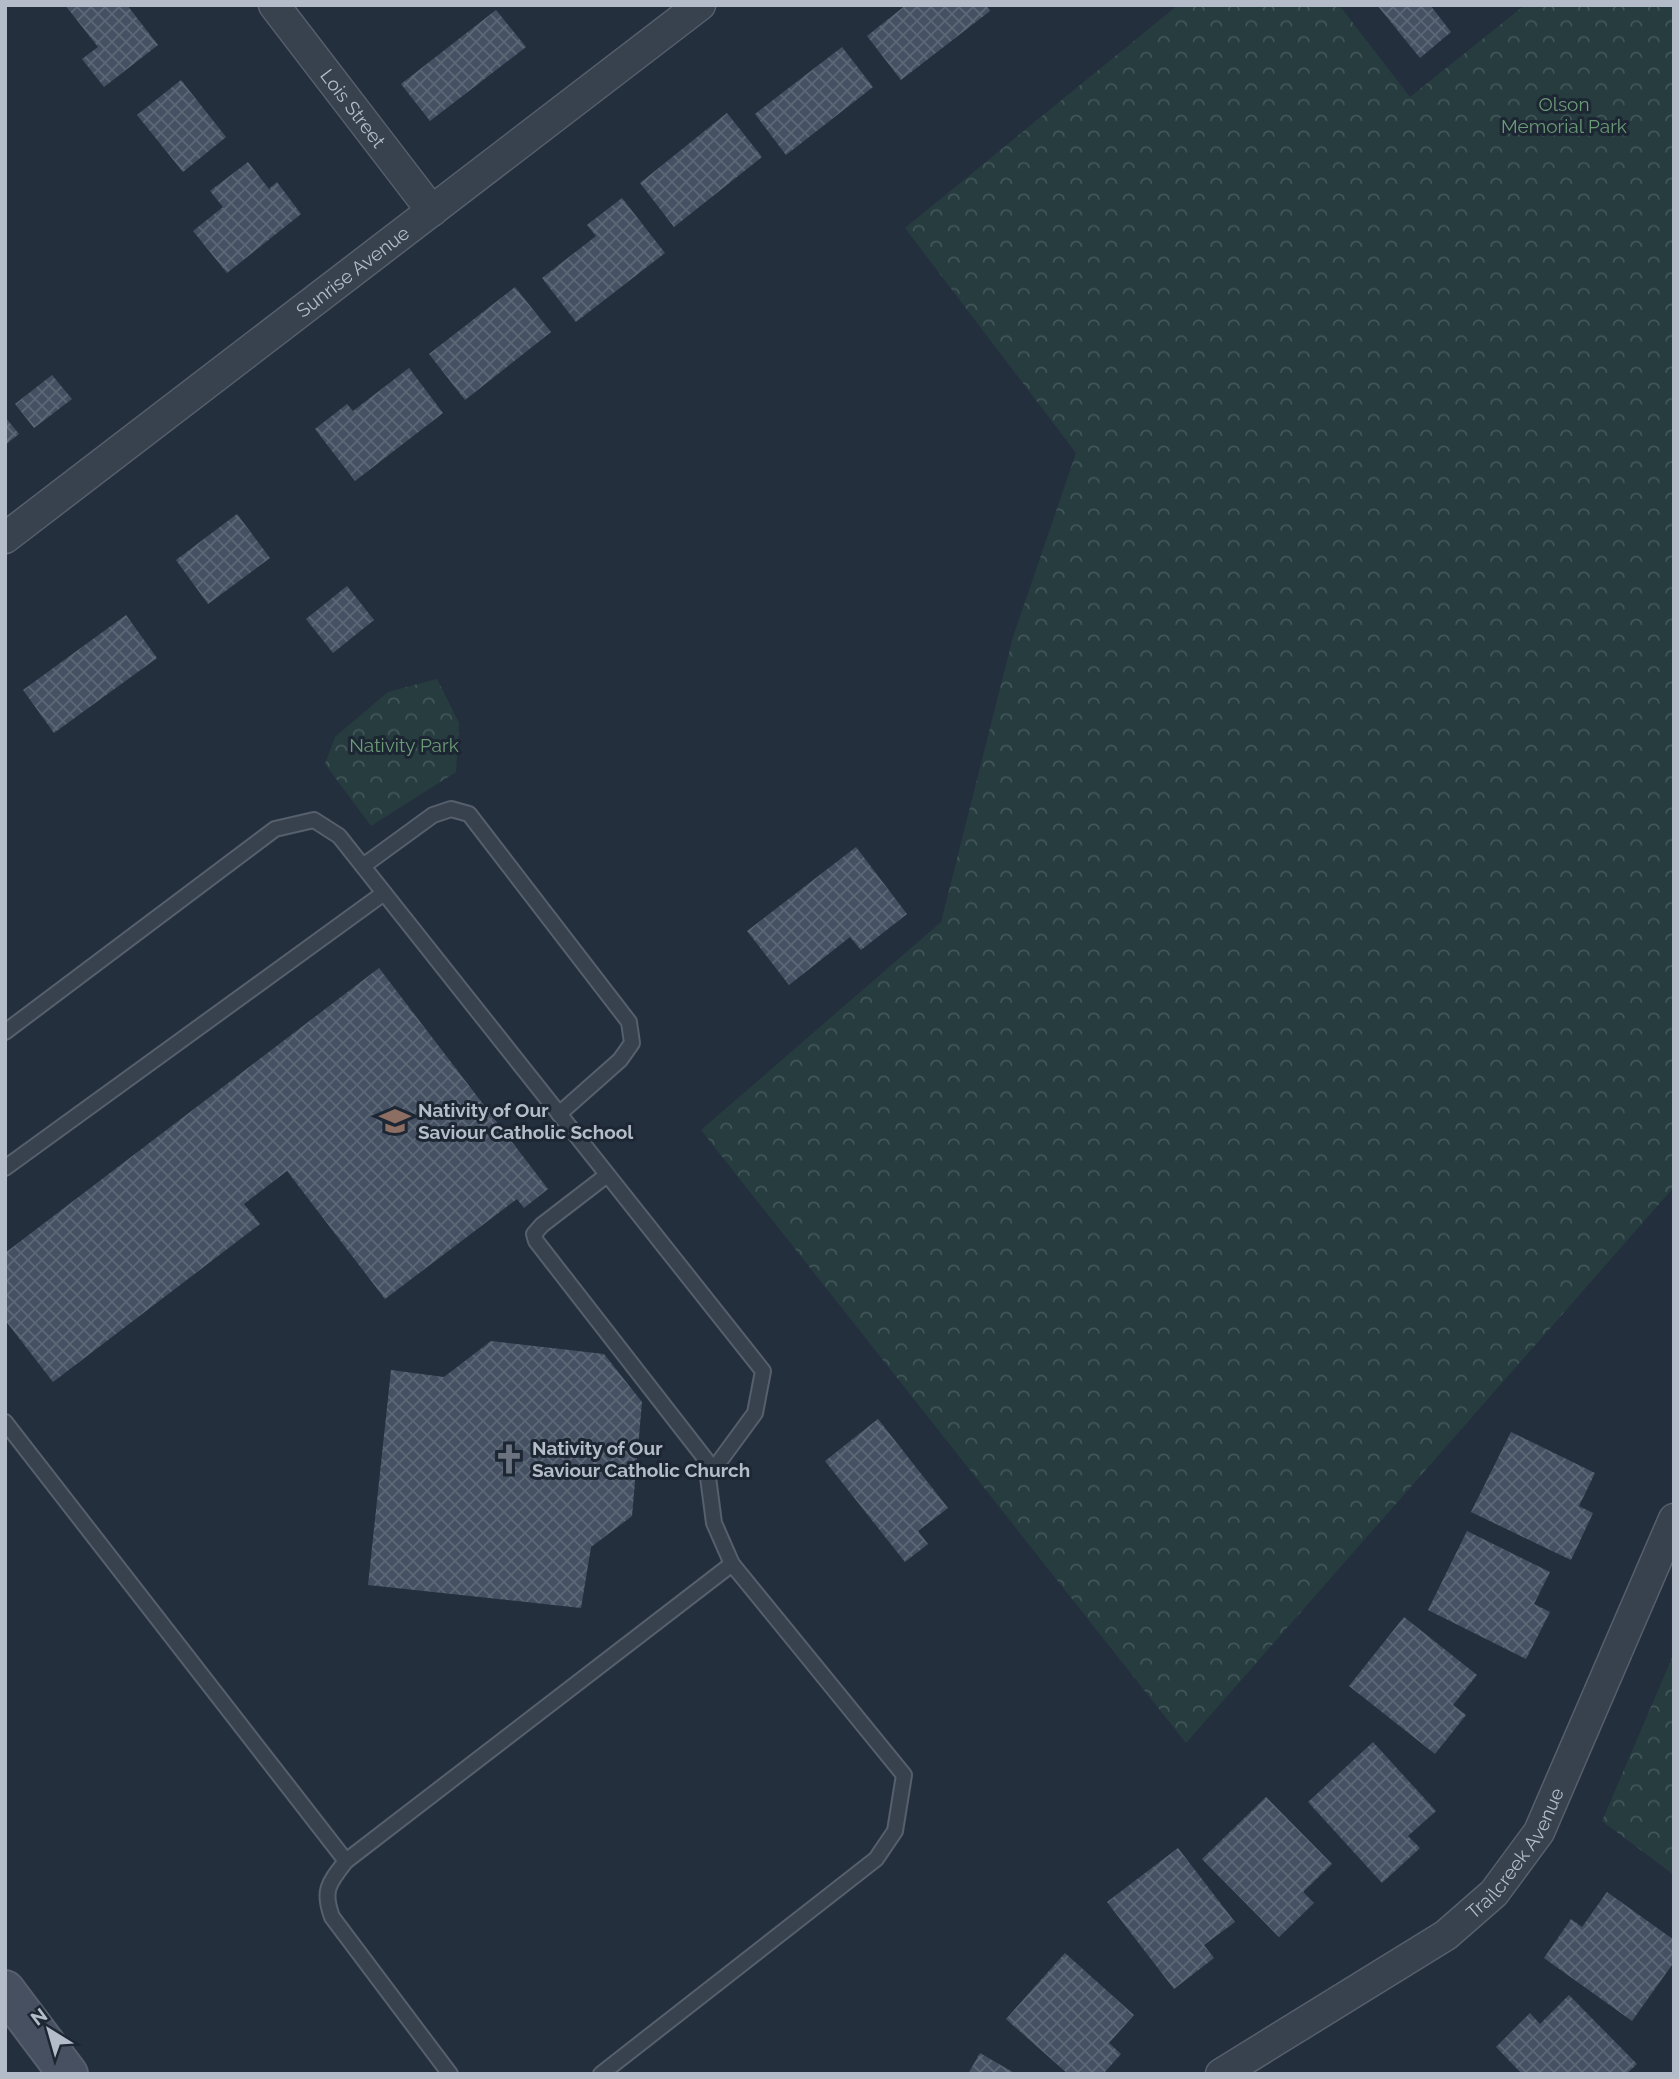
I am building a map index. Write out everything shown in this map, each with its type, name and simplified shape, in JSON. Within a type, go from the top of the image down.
[{"type":"main road","points":[[5,1990],[68,2074]]},
{"type":"street","name":"Lois Street","points":[[274,5],[432,211]]},
{"type":"street","name":"Sunrise Avenue","points":[[5,538],[700,5]]},
{"type":"street","name":"Trailcreek Avenue","points":[[1221,2074],[1446,1935],[1494,1893],[1539,1832],[1674,1519]]},
{"type":"lane","points":[[363,866],[433,815],[451,809],[469,814],[629,1022],[632,1043],[620,1060],[559,1114]]},
{"type":"lane","points":[[5,1032],[275,829],[314,820],[339,836],[763,1371],[755,1413],[708,1478],[714,1523],[732,1564],[904,1775],[895,1831],[877,1858],[601,2074]]},
{"type":"lane","points":[[5,1168],[384,893]]},
{"type":"lane","points":[[607,1175],[542,1225],[534,1234],[536,1241],[714,1470]]},
{"type":"lane","points":[[5,1422],[346,1861]]},
{"type":"lane","points":[[450,2074],[332,1917],[326,1900],[329,1883],[346,1861],[732,1564]]},
{"type":"green space","name":"Olson Memorial Park","points":[[1178,5],[1339,5],[1410,97],[1525,5],[1674,5],[1674,1187],[1186,1743],[701,1130],[941,922],[1013,637],[1076,453],[905,228]]},
{"type":"green space","name":"Nativity Park","points":[[437,679],[459,723],[456,772],[371,826],[325,764],[335,737],[388,692]]},
{"type":"green space","points":[[1674,1653],[1674,1875],[1602,1821]]},
{"type":"building","points":[[65,5],[127,5],[158,45],[104,87],[82,59],[98,47]]},
{"type":"building","points":[[906,5],[986,5],[990,11],[901,80],[867,36]]},
{"type":"building","points":[[1377,5],[1430,5],[1451,32],[1420,58]]},
{"type":"building","points":[[496,10],[526,47],[430,121],[401,84]]},
{"type":"building","points":[[842,47],[873,87],[786,155],[755,114]]},
{"type":"building","points":[[181,80],[226,137],[183,172],[137,115]]},
{"type":"building","points":[[727,113],[762,157],[674,227],[640,183]]},
{"type":"building","points":[[248,162],[269,189],[277,182],[301,214],[227,273],[193,231],[223,207],[210,191]]},
{"type":"building","points":[[622,198],[665,253],[576,322],[542,278],[596,236],[587,225]]},
{"type":"building","points":[[515,287],[551,332],[465,400],[429,354]]},
{"type":"building","points":[[409,368],[443,413],[355,481],[315,429],[347,404],[353,411]]},
{"type":"building","points":[[52,375],[72,399],[34,428],[15,404]]},
{"type":"building","points":[[5,417],[19,434],[5,445]]},
{"type":"building","points":[[237,514],[270,558],[208,604],[176,560]]},
{"type":"building","points":[[347,586],[374,620],[333,653],[306,619]]},
{"type":"building","points":[[126,615],[157,658],[54,733],[23,690]]},
{"type":"building","points":[[856,847],[907,914],[861,950],[850,937],[789,985],[747,931]]},
{"type":"building","points":[[379,968],[548,1189],[524,1208],[517,1199],[385,1299],[287,1171],[244,1204],[260,1224],[53,1382],[5,1320],[5,1253]]},
{"type":"building","name":"Nativity of Our Saviour Catholic Church","points":[[491,1341],[604,1354],[642,1402],[632,1516],[591,1547],[581,1608],[368,1585],[391,1370],[444,1377]]},
{"type":"building","points":[[878,1419],[948,1508],[918,1531],[928,1544],[905,1562],[825,1461]]},
{"type":"building","points":[[1511,1432],[1595,1473],[1579,1506],[1593,1513],[1571,1560],[1471,1512]]},
{"type":"building","points":[[1467,1531],[1550,1572],[1534,1604],[1550,1612],[1526,1659],[1428,1610]]},
{"type":"building","points":[[1404,1617],[1477,1675],[1453,1705],[1466,1715],[1435,1754],[1349,1686]]},
{"type":"building","points":[[1373,1742],[1436,1811],[1408,1836],[1420,1848],[1382,1883],[1308,1802]]},
{"type":"building","points":[[1266,1797],[1332,1864],[1303,1892],[1314,1903],[1279,1937],[1202,1859]]},
{"type":"building","points":[[1178,1848],[1235,1922],[1204,1945],[1214,1958],[1174,1989],[1107,1902]]},
{"type":"building","points":[[1607,1892],[1674,1940],[1674,1962],[1632,2021],[1544,1958],[1571,1919],[1582,1927]]},
{"type":"building","points":[[1065,1953],[1134,2015],[1109,2043],[1121,2054],[1103,2074],[1068,2074],[1006,2019]]},
{"type":"building","points":[[1569,1995],[1637,2064],[1626,2074],[1522,2074],[1496,2047],[1530,2013],[1540,2024]]},
{"type":"building","points":[[980,2053],[1016,2074],[968,2074]]},
{"type":"place","name":"Nativity of Our Saviour Catholic School","points":[[395,1121]]},
{"type":"place","name":"Nativity of Our Saviour Catholic Church","points":[[509,1459]]}]
